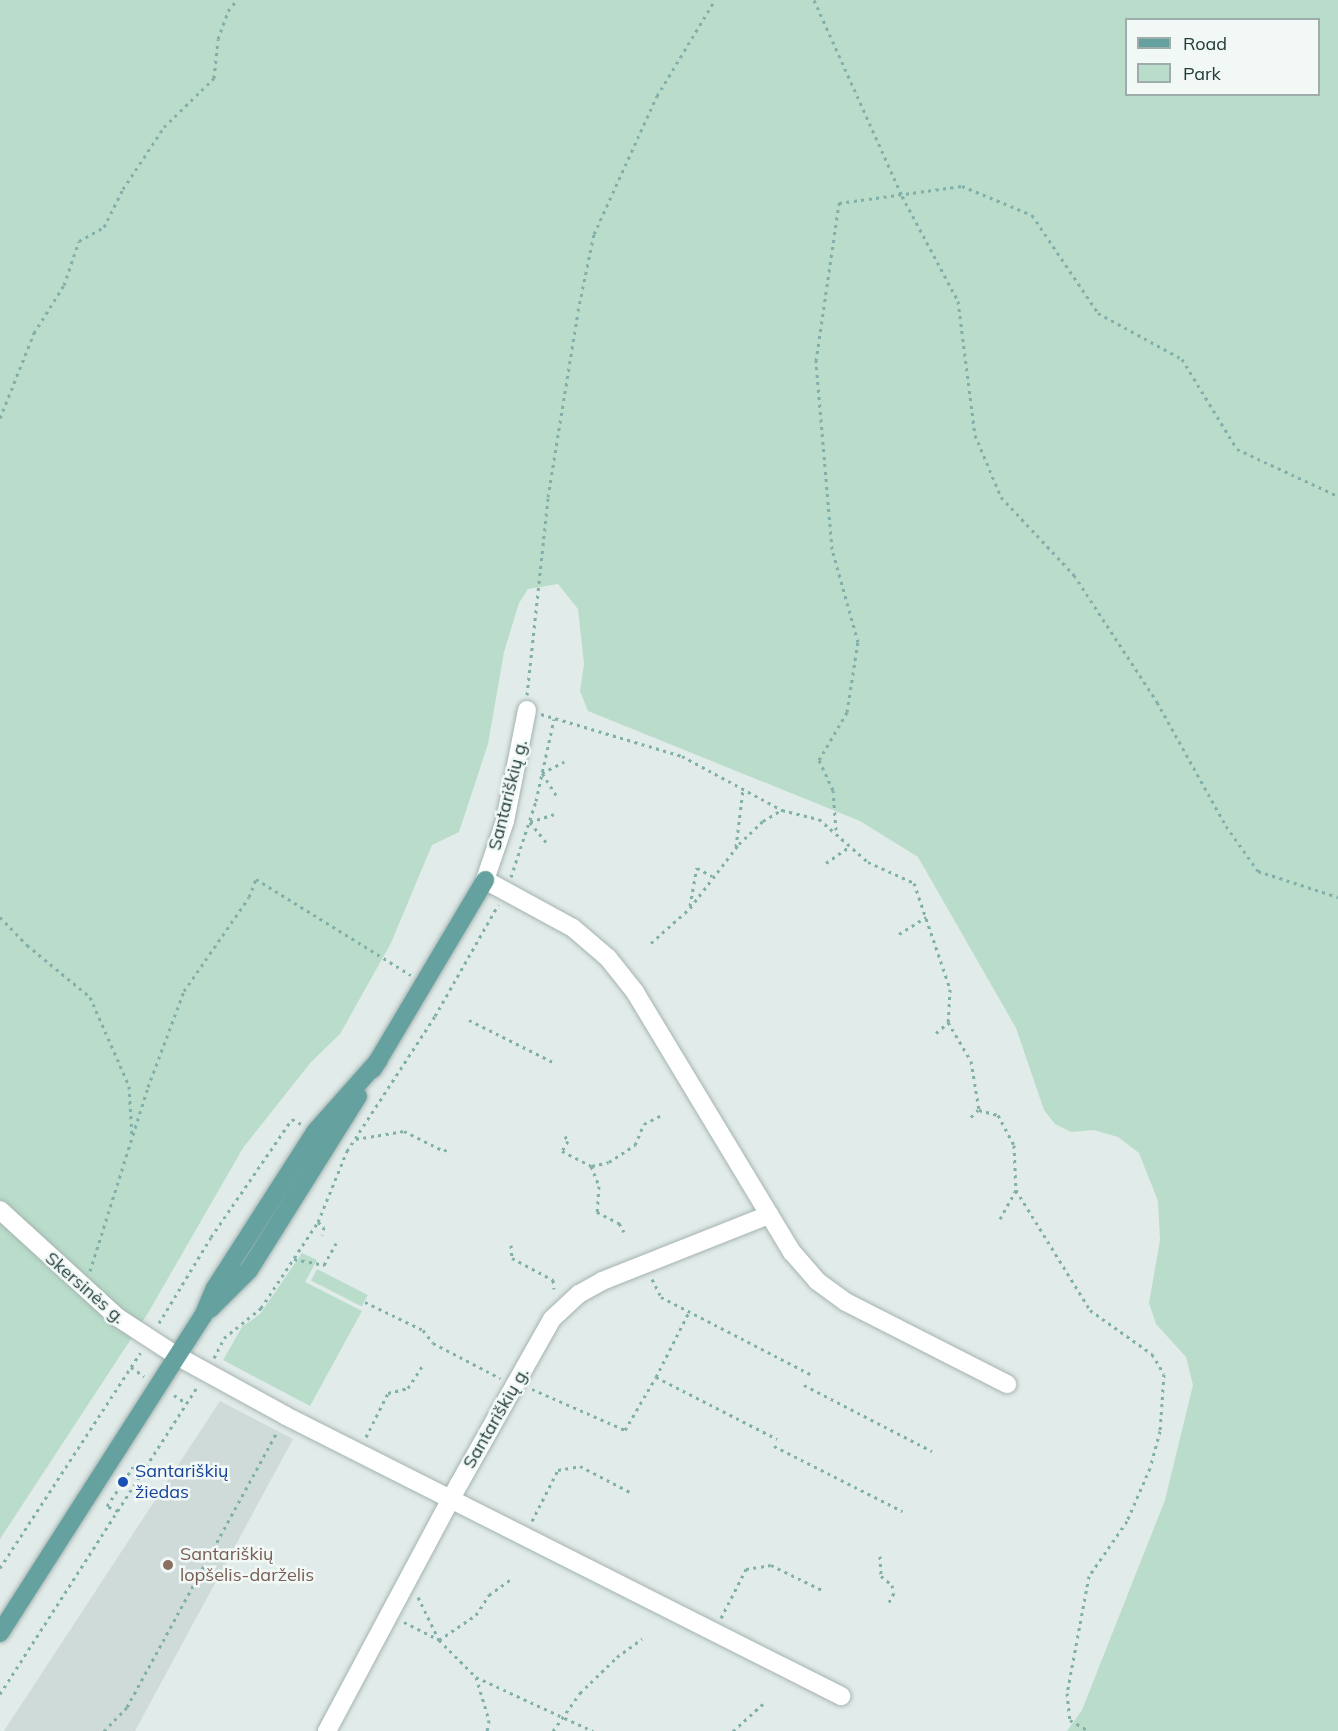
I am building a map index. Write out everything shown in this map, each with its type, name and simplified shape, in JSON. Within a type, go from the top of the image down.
[{"type":"main road","name":"Santariškių g.","points":[[203,1316],[249,1270],[331,1142],[427,984],[485,880]]},
{"type":"main road","name":"Santariškių g.","points":[[0,1633],[203,1316],[215,1288],[315,1132],[379,1060]]},
{"type":"street","name":"Santariškių g.","points":[[485,880],[505,821],[527,710]]},
{"type":"street","points":[[485,880],[573,928],[608,958],[635,992],[769,1215],[806,1269],[828,1290],[1007,1384]]},
{"type":"street","name":"Skersinės g.","points":[[0,1210],[117,1317],[151,1336],[177,1356],[286,1416],[841,1695]]},
{"type":"street","name":"Santariškių g.","points":[[327,1731],[450,1499],[552,1319],[566,1304],[602,1281],[769,1215]]},
{"type":"path","points":[[0,417],[33,333],[64,285],[79,241],[104,227],[123,189],[164,127],[214,78],[218,39],[228,11],[237,0]]},
{"type":"path","points":[[715,0],[657,96],[594,234],[578,311],[548,497],[529,654],[527,710],[682,756],[782,810],[819,819],[836,830],[849,847],[868,862],[914,883],[950,988],[948,1022],[971,1061],[979,1110]]},
{"type":"path","points":[[814,0],[902,196],[958,301],[975,435],[1001,497],[1074,575],[1157,702],[1226,826],[1258,871],[1338,897]]},
{"type":"path","points":[[836,830],[833,790],[819,760],[847,712],[858,642],[832,549],[816,361],[839,202],[902,196],[962,186],[1032,215],[1098,313],[1182,359],[1237,449],[1338,496]]},
{"type":"path","points":[[556,795],[542,773],[564,762]]},
{"type":"path","points":[[736,847],[743,789]]},
{"type":"path","points":[[651,943],[690,908],[736,847],[763,821],[782,810]]},
{"type":"path","points":[[546,842],[530,822],[554,814]]},
{"type":"path","points":[[826,863],[849,847]]},
{"type":"path","points":[[690,908],[697,868],[712,876]]},
{"type":"path","points":[[87,1281],[184,991],[249,897],[256,879],[427,984]]},
{"type":"path","points":[[0,917],[27,945],[90,998],[129,1086],[133,1138]]},
{"type":"path","points":[[899,934],[926,917]]},
{"type":"path","points":[[469,1020],[553,1062]]},
{"type":"path","points":[[936,1033],[948,1022]]},
{"type":"path","points":[[971,1117],[979,1110]]},
{"type":"path","points":[[979,1110],[998,1115],[1005,1124],[1014,1145],[1016,1190],[1090,1310],[1152,1354],[1164,1374],[1160,1431],[1150,1468],[1127,1521],[1089,1576],[1067,1693],[1070,1720],[1089,1731]]},
{"type":"path","points":[[565,1136],[567,1141],[562,1151],[591,1166],[609,1162],[635,1145],[644,1124],[664,1114]]},
{"type":"path","points":[[0,1568],[151,1336],[211,1237],[291,1119],[315,1132]]},
{"type":"path","points":[[356,1139],[404,1131],[444,1151],[449,1148]]},
{"type":"path","points":[[211,1362],[224,1338],[261,1308],[318,1222],[347,1151],[331,1142]]},
{"type":"path","points":[[591,1166],[599,1186],[597,1212],[619,1223],[624,1232]]},
{"type":"path","points":[[1000,1219],[1016,1190]]},
{"type":"path","points":[[318,1222],[324,1227],[322,1235]]},
{"type":"path","points":[[294,1259],[324,1265],[336,1243]]},
{"type":"path","points":[[511,1245],[512,1258],[554,1280],[554,1289]]},
{"type":"path","points":[[645,1264],[661,1297],[810,1374]]},
{"type":"path","points":[[365,1302],[414,1326],[433,1343],[514,1385],[539,1389],[625,1430],[656,1377],[689,1311]]},
{"type":"path","points":[[358,1452],[388,1393],[408,1388],[423,1365]]},
{"type":"path","points":[[131,1367],[144,1376]]},
{"type":"path","points":[[656,1377],[777,1439]]},
{"type":"path","points":[[0,1694],[202,1379]]},
{"type":"path","points":[[804,1385],[932,1451]]},
{"type":"path","points":[[174,1395],[186,1403]]},
{"type":"path","points":[[104,1731],[127,1707],[286,1416]]},
{"type":"path","points":[[774,1446],[902,1511]]},
{"type":"path","points":[[524,1536],[558,1470],[580,1466],[630,1492]]},
{"type":"path","points":[[118,1511],[107,1506],[133,1467],[143,1472]]},
{"type":"path","points":[[880,1556],[881,1575],[892,1585],[894,1593],[888,1604]]},
{"type":"path","points":[[714,1631],[746,1569],[771,1565],[822,1590]]},
{"type":"path","points":[[439,1640],[476,1615],[489,1595],[512,1578]]},
{"type":"path","points":[[408,1579],[439,1640]]},
{"type":"path","points":[[390,1614],[439,1640],[476,1677],[593,1731]]},
{"type":"path","points":[[553,1731],[580,1693],[617,1657],[642,1639]]},
{"type":"path","points":[[476,1677],[489,1720],[487,1731]]},
{"type":"path","points":[[732,1731],[765,1702]]},
{"type":"shaded area","name":"Santariškių lopšelis-darželis","points":[[220,1401],[293,1439],[135,1731],[4,1731]]},
{"type":"green space","points":[[0,0],[1338,0],[1338,1731],[1067,1731],[1082,1710],[1165,1500],[1193,1385],[1186,1357],[1156,1324],[1149,1303],[1160,1240],[1158,1201],[1139,1153],[1118,1137],[1094,1130],[1071,1132],[1055,1124],[1044,1110],[1016,1028],[918,857],[860,821],[588,711],[580,691],[584,664],[578,609],[558,584],[528,589],[519,603],[504,652],[488,744],[459,832],[432,845],[391,943],[340,1034],[311,1062],[243,1148],[148,1313],[0,1539]]},
{"type":"green space","points":[[302,1253],[317,1260],[305,1282],[362,1311],[310,1406],[223,1360],[242,1327],[260,1314]]},
{"type":"green space","points":[[317,1269],[368,1295],[362,1306],[311,1281]]},
{"type":"place","name":"Santariškių žiedas","points":[[123,1482]]},
{"type":"place","name":"Santariškių lopšelis-darželis","points":[[168,1565]]}]
